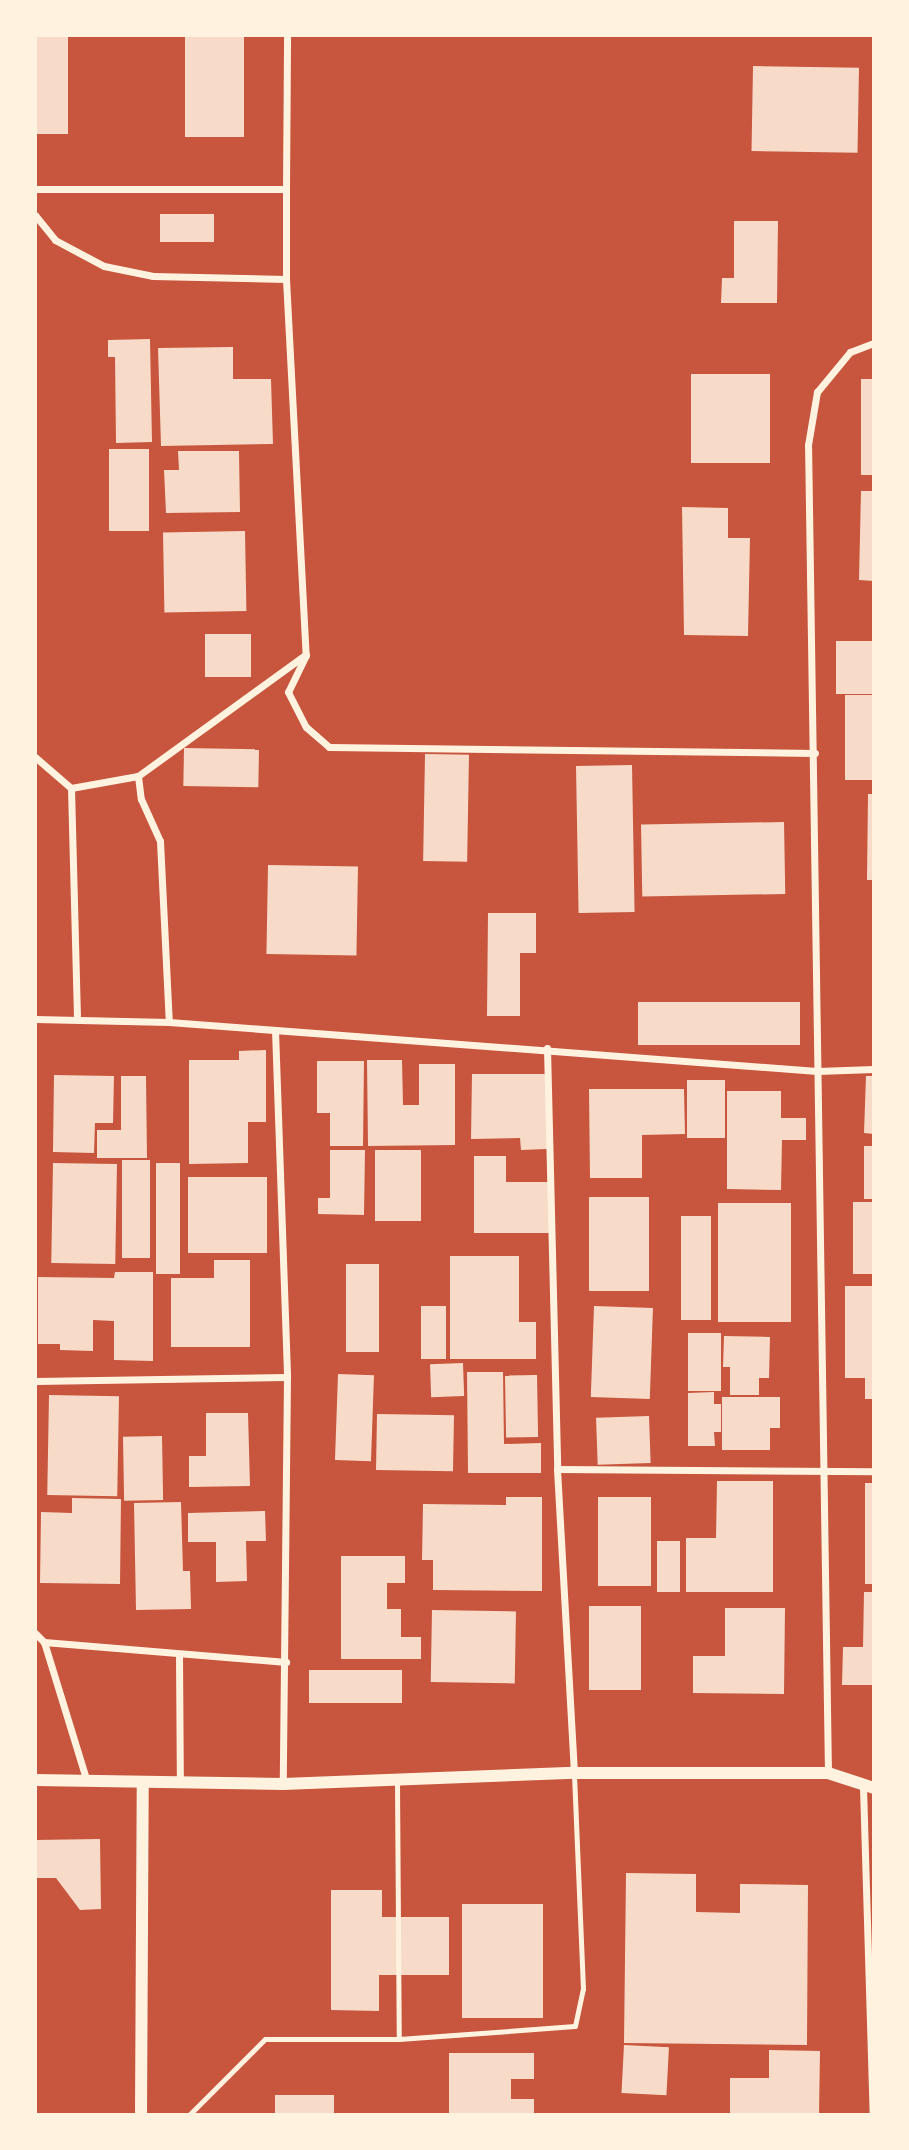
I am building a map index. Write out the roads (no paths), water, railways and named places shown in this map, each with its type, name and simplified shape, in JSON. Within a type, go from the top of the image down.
[{"type":"street","points":[[287,35],[286,279],[306,655],[288,692],[306,727],[329,747],[816,753]]},
{"type":"street","points":[[35,189],[286,189]]},
{"type":"street","points":[[35,215],[55,240],[104,266],[153,276],[286,279]]},
{"type":"street","points":[[828,1773],[821,1473],[816,753],[808,445],[817,392],[850,352],[874,343]]},
{"type":"street","points":[[71,788],[138,776],[306,655]]},
{"type":"street","points":[[35,757],[71,788],[77,1019]]},
{"type":"street","points":[[138,776],[141,799],[160,841],[169,1022]]},
{"type":"street","points":[[35,1019],[169,1022],[547,1048],[817,1071],[874,1069]]},
{"type":"street","points":[[275,1030],[287,1377],[283,1784]]},
{"type":"street","points":[[547,1048],[558,1469],[574,1773]]},
{"type":"street","points":[[35,1381],[287,1377]]},
{"type":"street","points":[[558,1469],[821,1473],[874,1471]]},
{"type":"street","points":[[35,1633],[44,1642],[86,1782]]},
{"type":"street","points":[[44,1642],[286,1662]]},
{"type":"street","points":[[179,1655],[180,1785]]},
{"type":"street","points":[[35,1780],[180,1785],[397,1783],[574,1773],[828,1773],[868,1788],[873,2115]]},
{"type":"street","points":[[141,2115],[143,1783]]},
{"type":"lane","points":[[189,2115],[265,2039],[399,2039],[575,2026],[583,1989],[574,1773]]},
{"type":"lane","points":[[397,1783],[399,2039]]}]
